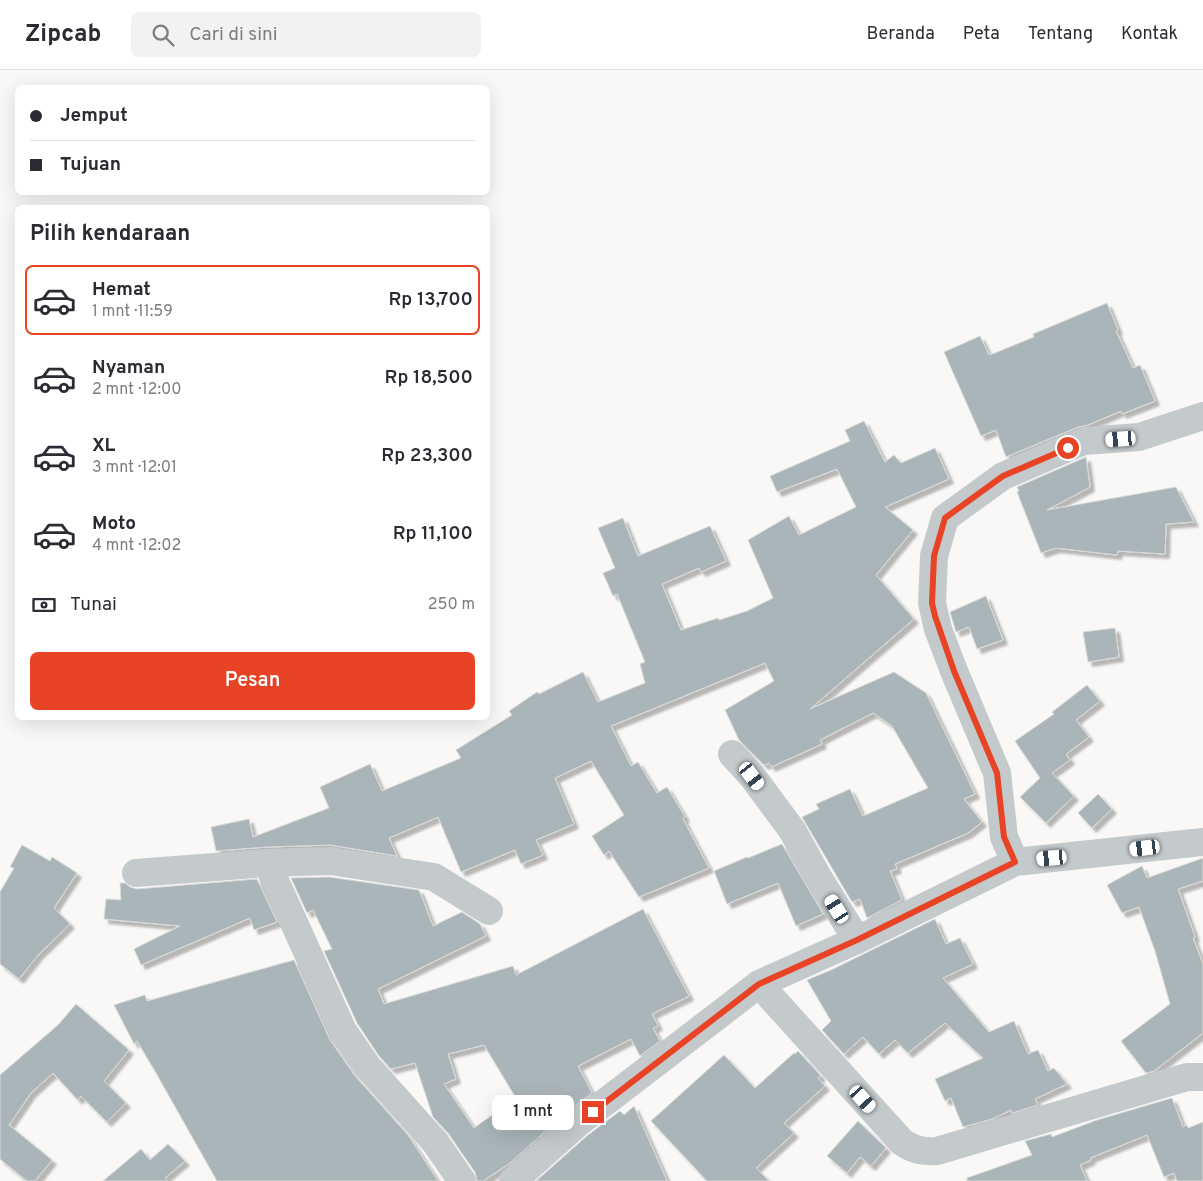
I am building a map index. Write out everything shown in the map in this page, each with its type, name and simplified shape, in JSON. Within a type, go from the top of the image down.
[{"type":"street","points":[[1015,862],[1004,837],[997,773],[954,671],[938,629],[932,603],[934,556],[945,518],[1003,476],[1084,441],[1139,437],[1203,416]]},
{"type":"street","points":[[732,754],[752,776],[792,830],[818,877],[857,940]]},
{"type":"street","points":[[513,1181],[578,1123],[759,984],[857,940],[1015,862],[1203,842]]},
{"type":"street","points":[[136,873],[267,863],[330,861],[434,877],[489,911]]},
{"type":"street","points":[[267,863],[343,1031],[367,1066],[435,1142],[462,1181]]},
{"type":"street","points":[[759,984],[902,1142],[914,1150],[937,1151],[1187,1077],[1203,1077]]},
{"type":"building","points":[[1107,303],[1118,330],[1116,331],[1133,368],[1140,365],[1155,401],[1122,414],[1121,411],[1088,425],[1078,427],[1006,457],[996,430],[981,436],[944,352],[980,336],[989,355],[1034,337],[1033,334]]},
{"type":"building","points":[[864,421],[885,462],[894,455],[901,463],[935,448],[949,479],[885,507],[913,530],[876,575],[914,619],[810,709],[894,672],[926,693],[975,794],[964,799],[982,822],[968,833],[895,864],[897,869],[890,871],[902,900],[867,918],[860,899],[852,902],[802,817],[819,809],[816,804],[850,789],[863,816],[928,788],[892,726],[873,713],[820,740],[822,744],[771,767],[769,763],[764,765],[739,740],[725,710],[774,681],[765,663],[611,726],[631,766],[638,762],[657,793],[667,787],[685,817],[683,819],[709,868],[639,897],[609,851],[604,855],[592,836],[624,815],[591,761],[555,778],[574,824],[536,840],[543,855],[521,864],[515,850],[461,872],[438,817],[389,838],[397,856],[330,845],[216,851],[211,827],[249,819],[253,837],[329,808],[320,787],[370,764],[382,791],[461,758],[456,750],[512,715],[509,711],[537,692],[539,694],[583,672],[598,702],[645,683],[640,664],[645,662],[617,594],[613,596],[603,573],[615,568],[598,528],[623,518],[638,556],[710,526],[726,561],[701,572],[699,568],[662,584],[681,630],[747,611],[773,598],[748,540],[789,516],[799,535],[856,507],[837,469],[777,492],[770,476],[850,441],[845,430]]},
{"type":"building","points":[[1086,457],[1090,487],[1047,510],[1176,487],[1194,522],[1166,524],[1165,554],[1118,551],[1117,555],[1056,548],[1041,553],[1017,492],[1019,491],[1017,487]]},
{"type":"building","points":[[986,596],[1003,640],[977,649],[969,627],[956,632],[950,612]]},
{"type":"building","points":[[1115,628],[1119,657],[1088,662],[1083,632]]},
{"type":"building","points":[[1087,685],[1100,701],[1076,720],[1089,737],[1066,754],[1070,760],[1052,773],[1074,796],[1046,823],[1020,797],[1040,778],[1015,741],[1054,714],[1052,712]]},
{"type":"building","points":[[1098,794],[1112,809],[1092,828],[1078,813]]},
{"type":"building","points":[[782,844],[823,914],[796,926],[778,883],[727,904],[714,871]]},
{"type":"building","points":[[22,845],[50,861],[52,857],[77,873],[54,908],[70,924],[38,955],[19,979],[0,964],[0,892],[14,868],[10,867]]},
{"type":"building","points":[[1203,858],[1203,881],[1178,889],[1203,964],[1203,1033],[1154,1071],[1146,1073],[1121,1041],[1170,1004],[1155,951],[1139,907],[1122,913],[1107,885],[1142,866],[1147,878]]},
{"type":"building","points":[[329,877],[419,890],[433,926],[462,912],[480,924],[486,936],[378,989],[384,1004],[513,966],[516,975],[643,909],[689,996],[652,1014],[658,1026],[653,1028],[660,1041],[640,1056],[631,1039],[578,1066],[592,1093],[568,1111],[510,1163],[483,1181],[477,1181],[475,1172],[448,1133],[433,1117],[415,1063],[391,1069],[379,1056],[357,1023],[324,951],[332,949],[313,910],[307,913],[291,878]],"holes":[[[484,1045],[516,1098],[474,1128],[444,1084],[456,1079],[448,1054]]]},
{"type":"building","points":[[257,879],[277,922],[254,930],[250,918],[141,965],[134,949],[180,926],[104,919],[106,899],[121,900],[120,883],[125,883],[137,889]]},
{"type":"building","points":[[935,919],[946,944],[960,938],[973,964],[943,978],[989,1032],[1014,1021],[1028,1054],[1038,1050],[1048,1071],[1054,1068],[1067,1084],[1035,1099],[1038,1105],[1012,1113],[1011,1110],[992,1119],[963,1127],[951,1098],[945,1101],[935,1079],[983,1058],[945,1023],[908,1053],[895,1040],[879,1054],[863,1037],[844,1054],[822,1030],[831,1021],[807,980]]},
{"type":"building","points":[[294,960],[330,1040],[355,1076],[408,1135],[438,1181],[217,1181],[137,1041],[134,1044],[114,1005],[145,995],[147,1001]]},
{"type":"building","points":[[76,1004],[129,1050],[104,1081],[126,1103],[107,1122],[81,1096],[78,1100],[53,1073],[31,1093],[9,1125],[52,1160],[35,1181],[27,1181],[0,1159],[0,1075],[58,1025]]},
{"type":"building","points":[[798,1051],[821,1076],[818,1078],[825,1086],[784,1123],[794,1133],[756,1168],[769,1181],[707,1181],[651,1121],[724,1055],[755,1088]]},
{"type":"building","points":[[1172,1098],[1183,1127],[1187,1125],[1188,1128],[1203,1122],[1203,1181],[1177,1181],[1174,1173],[1164,1177],[1147,1135],[1090,1158],[1091,1160],[1080,1165],[1087,1181],[967,1181],[967,1178],[1032,1155],[1025,1141],[1051,1134],[1052,1137],[1097,1120]]},
{"type":"building","points":[[634,1106],[667,1181],[536,1181],[588,1135],[620,1111],[624,1115]]},
{"type":"building","points":[[858,1121],[886,1148],[871,1166],[860,1157],[847,1173],[827,1156]]},
{"type":"building","points":[[168,1144],[185,1161],[165,1178],[168,1181],[103,1181],[141,1149],[150,1160]]},
{"type":"route","points":[[593,1112],[759,984],[857,940],[1015,862],[1004,837],[997,773],[938,629],[932,603],[934,556],[945,518],[1003,476],[1068,448]]}]
